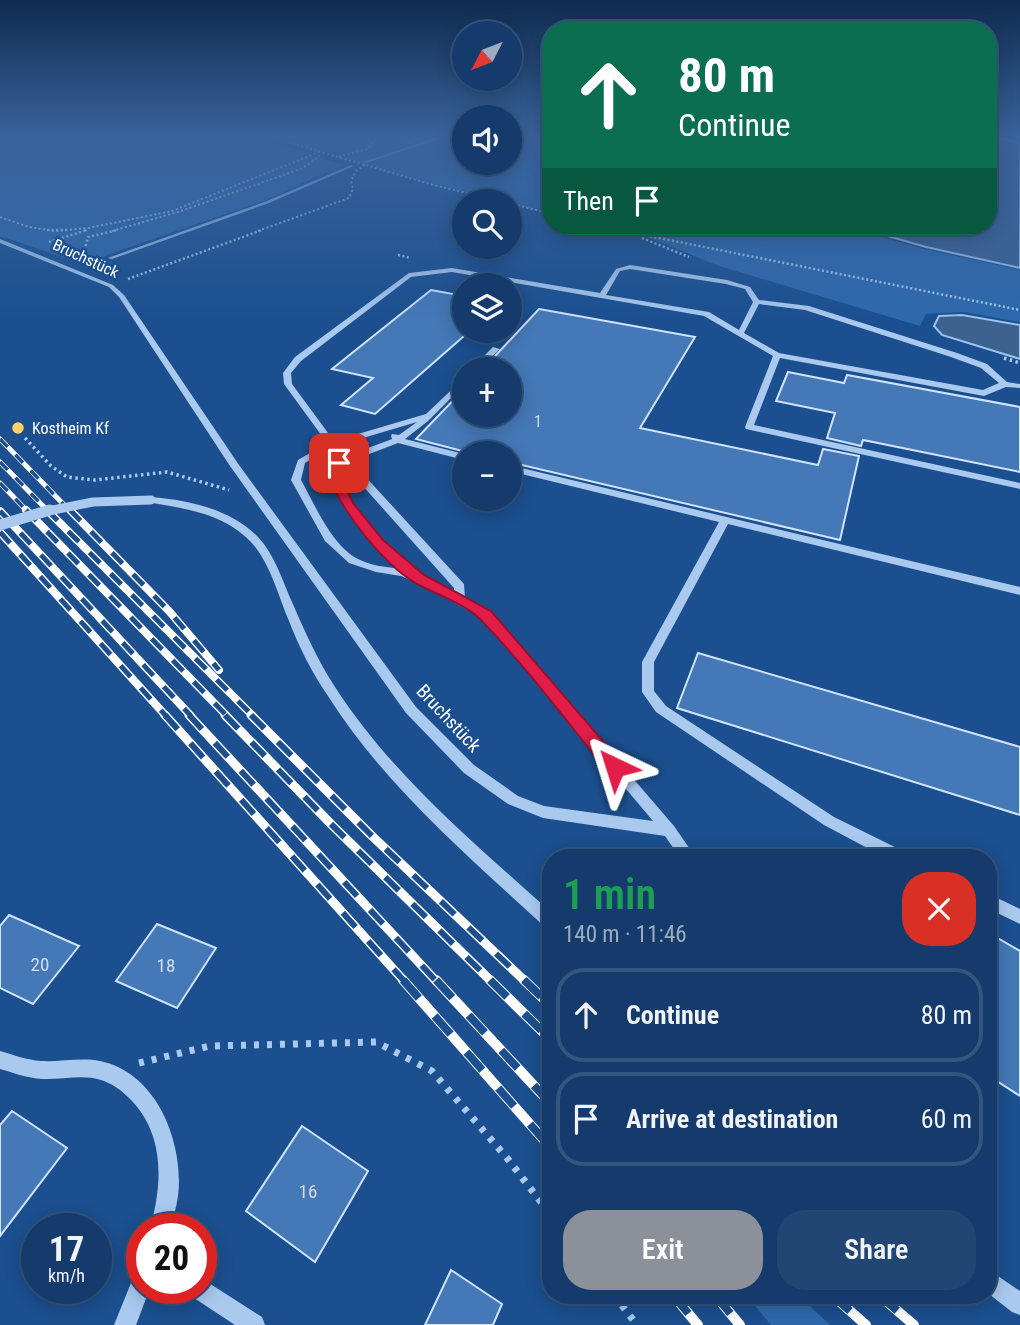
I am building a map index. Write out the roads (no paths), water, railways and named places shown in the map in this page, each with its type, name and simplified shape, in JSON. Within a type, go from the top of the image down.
[{"type":"street","name":"Bruchstück","points":[[0,241],[89,276],[111,286],[122,296],[235,466],[411,710],[470,769],[513,800],[543,811],[669,830]]},
{"type":"street","points":[[602,295],[618,270],[630,267],[727,282],[748,288],[757,302]]},
{"type":"street","points":[[332,444],[288,384],[287,373],[298,359],[409,275],[440,270],[477,272],[706,314],[777,355],[984,393],[1005,383]]},
{"type":"street","points":[[740,334],[757,302]]},
{"type":"street","points":[[757,302],[806,308],[954,355],[984,366],[1005,383],[1020,386]]},
{"type":"street","points":[[488,357],[496,349]]},
{"type":"street","points":[[777,355],[749,428],[1020,486]]},
{"type":"street","points":[[419,579],[379,543],[347,504],[334,474],[339,463],[352,454],[398,440],[452,392]]},
{"type":"street","points":[[419,579],[353,561],[338,549],[323,530],[296,480],[301,462],[332,444],[427,416]]},
{"type":"street","points":[[390,426],[398,440],[452,454]]},
{"type":"street","points":[[345,460],[460,587],[459,599],[485,614],[683,849]]},
{"type":"street","points":[[522,471],[1020,591]]},
{"type":"street","points":[[0,524],[77,504],[108,500],[151,500],[191,506],[215,513],[235,524],[265,552],[314,662],[367,742],[406,787],[542,914]]},
{"type":"street","points":[[724,521],[648,662],[648,692],[661,709],[818,814],[885,849]]},
{"type":"street","points":[[997,905],[1020,916]]},
{"type":"street","points":[[0,1059],[37,1070],[104,1071],[131,1087],[152,1108],[164,1138],[170,1176],[165,1213]]},
{"type":"street","points":[[997,1287],[1020,1304]]},
{"type":"street","points":[[217,1300],[254,1325]]},
{"type":"street","points":[[125,1325],[133,1304]]},
{"type":"lane","points":[[419,579],[459,599]]},
{"type":"waterway","points":[[110,258],[278,198]]},
{"type":"railway","points":[[0,439],[71,512]]},
{"type":"railway","points":[[0,462],[49,512]]},
{"type":"railway","points":[[0,483],[28,512]]},
{"type":"railway","points":[[26,510],[227,716]]},
{"type":"railway","points":[[70,510],[169,611],[219,670]]},
{"type":"railway","points":[[0,511],[191,716]]},
{"type":"railway","points":[[49,512],[253,716]]},
{"type":"railway","points":[[0,532],[166,716]]},
{"type":"railway","points":[[165,715],[405,982]]},
{"type":"railway","points":[[189,715],[437,982]]},
{"type":"railway","points":[[225,715],[331,824],[492,982]]},
{"type":"railway","points":[[251,715],[371,835],[526,982]]},
{"type":"railway","points":[[403,980],[542,1138]]},
{"type":"railway","points":[[436,980],[542,1094]]},
{"type":"railway","points":[[490,980],[542,1031]]},
{"type":"railway","points":[[524,980],[542,997]]},
{"type":"railway","points":[[680,1304],[698,1325]]},
{"type":"railway","points":[[722,1304],[740,1325]]},
{"type":"railway","points":[[842,1304],[866,1325]]},
{"type":"railway","points":[[890,1304],[914,1325]]},
{"type":"place","name":"Kostheim Kf","points":[[18,428]]}]
